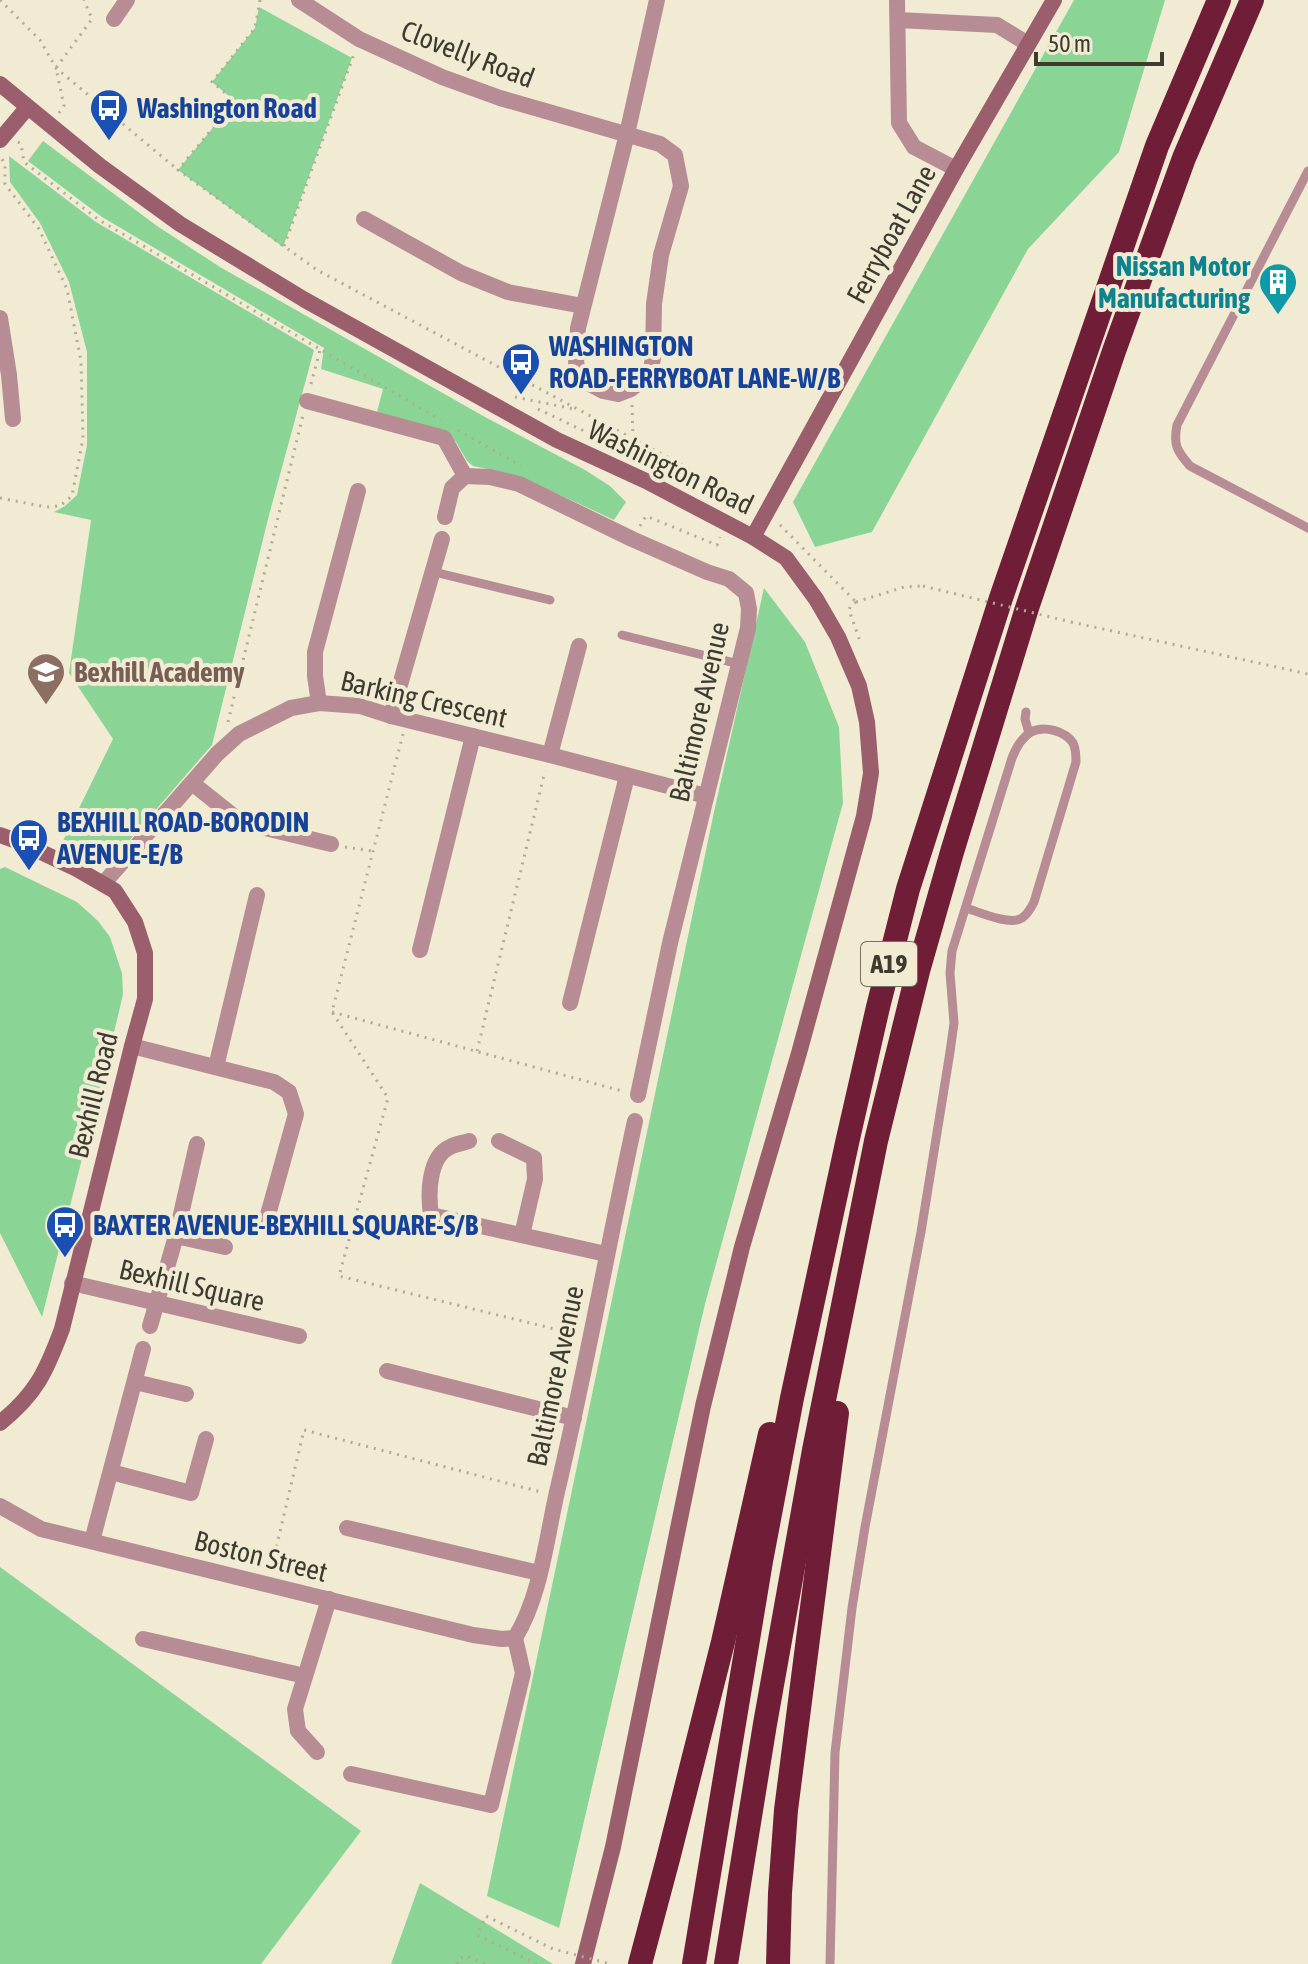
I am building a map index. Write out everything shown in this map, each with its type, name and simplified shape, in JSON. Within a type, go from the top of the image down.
[{"type":"highway","name":"A19","points":[[694,1964],[761,1561],[792,1398],[874,1022],[908,889],[1001,598],[1157,146],[1219,0]]},
{"type":"highway","name":"A19","points":[[726,1964],[814,1450],[876,1141],[918,971],[1027,608],[1114,351],[1184,158],[1252,0]]},
{"type":"highway","points":[[778,1964],[786,1810],[831,1455],[876,1141]]},
{"type":"highway","points":[[640,1964],[723,1642],[784,1379],[824,1250]]},
{"type":"street","points":[[114,19],[127,0]]},
{"type":"street","points":[[631,389],[618,394],[588,383],[576,365],[578,328],[657,0]]},
{"type":"street","points":[[897,0],[899,123],[914,147],[956,169]]},
{"type":"street","name":"Ferryboat Lane","points":[[753,537],[956,169],[1054,0]]},
{"type":"street","name":"Clovelly Road","points":[[309,2],[359,39],[456,82],[500,98],[660,144],[675,155],[681,186],[661,255],[654,304],[651,369],[631,389]]},
{"type":"street","points":[[898,20],[997,25],[1028,44]]},
{"type":"street","name":"Washington Road","points":[[0,84],[100,166],[180,224],[305,300],[557,440],[646,481],[753,537],[786,558],[816,599],[838,637],[859,686],[867,722],[871,773],[864,816],[742,1247],[703,1406],[613,1847],[583,1964]]},
{"type":"street","points":[[7,137],[27,108]]},
{"type":"street","points":[[364,219],[461,273],[508,292],[583,306]]},
{"type":"street","points":[[0,318],[13,419]]},
{"type":"street","points":[[307,401],[444,438],[465,476],[452,488],[445,517]]},
{"type":"street","name":"Baltimore Avenue","points":[[465,476],[490,477],[519,484],[632,539],[729,579],[746,593],[748,628],[670,943],[638,1095]]},
{"type":"street","points":[[319,703],[315,652],[358,491]]},
{"type":"street","points":[[399,717],[442,539]]},
{"type":"street","points":[[550,755],[579,646]]},
{"type":"street","name":"Barking Crescent","points":[[103,884],[222,749],[239,734],[291,708],[319,703],[360,706],[706,796]]},
{"type":"street","points":[[420,950],[473,736]]},
{"type":"street","points":[[570,1003],[627,776]]},
{"type":"street","points":[[192,783],[241,822],[331,844]]},
{"type":"street","name":"Bexhill Road","points":[[0,835],[77,869],[115,891],[135,922],[145,953],[145,999],[62,1329],[47,1369],[27,1399],[0,1423]]},
{"type":"street","points":[[216,1067],[257,895]]},
{"type":"street","points":[[132,1046],[274,1082],[289,1092],[296,1114],[266,1222]]},
{"type":"street","name":"Baltimore Avenue","points":[[515,1638],[535,1593],[635,1121]]},
{"type":"street","points":[[469,1141],[446,1148],[435,1163],[428,1195],[431,1215],[606,1254]]},
{"type":"street","points":[[499,1141],[534,1158],[535,1179],[522,1235]]},
{"type":"street","points":[[150,1326],[176,1236],[197,1144]]},
{"type":"street","points":[[176,1236],[225,1247]]},
{"type":"street","name":"Bexhill Square","points":[[72,1283],[299,1336]]},
{"type":"street","points":[[92,1541],[143,1349]]},
{"type":"street","points":[[387,1371],[574,1418]]},
{"type":"street","points":[[135,1382],[186,1394]]},
{"type":"street","points":[[111,1472],[191,1493],[206,1439]]},
{"type":"street","name":"Boston Street","points":[[0,1506],[41,1529],[473,1635],[515,1638]]},
{"type":"street","points":[[347,1528],[539,1573]]},
{"type":"street","points":[[317,1752],[298,1731],[295,1709],[329,1599]]},
{"type":"street","points":[[351,1774],[491,1805],[523,1673],[515,1638]]},
{"type":"street","points":[[143,1639],[305,1676]]},
{"type":"lane","points":[[1308,171],[1177,425],[1174,439],[1179,454],[1190,466],[1308,528]]},
{"type":"lane","points":[[434,572],[550,600]]},
{"type":"lane","points":[[622,635],[739,664]]},
{"type":"lane","points":[[1026,712],[1029,733]]},
{"type":"lane","points":[[830,1964],[835,1753],[847,1650],[865,1527],[921,1232],[950,1052],[954,1023],[950,973],[952,951],[1017,747],[1029,733],[1037,730],[1059,732],[1068,737],[1076,751],[1076,762],[1029,912],[1016,921],[1007,921],[966,908]]},
{"type":"path","points":[[0,0],[40,40],[56,68],[64,106],[51,127]]},
{"type":"path","points":[[56,68],[92,19],[84,0]]},
{"type":"path","points":[[178,170],[235,101],[212,82],[255,28],[260,0]]},
{"type":"path","points":[[283,247],[359,39]]},
{"type":"path","points":[[56,68],[178,170],[317,270],[688,468],[731,495],[731,501],[754,501],[781,517],[781,527],[856,602],[904,587],[923,586],[1308,674]]},
{"type":"path","points":[[0,498],[46,507],[60,506],[72,496],[83,438],[81,361],[67,289],[39,229],[5,184],[5,165],[1,157],[7,137],[21,144],[24,162],[99,220],[520,466]]},
{"type":"path","points":[[222,749],[320,350]]},
{"type":"path","points":[[631,389],[633,438],[668,470]]},
{"type":"path","points":[[511,396],[581,410]]},
{"type":"path","points":[[638,528],[646,516],[717,545],[725,523]]},
{"type":"path","points":[[399,717],[373,851],[332,1012],[388,1098],[339,1276],[590,1338]]},
{"type":"path","points":[[477,1051],[550,755]]},
{"type":"path","points":[[331,844],[373,851]]},
{"type":"path","points":[[332,1012],[638,1095]]},
{"type":"path","points":[[267,1584],[304,1430],[556,1496]]},
{"type":"path","points":[[537,1964],[477,1935],[486,1916],[553,1949],[611,1964]]},
{"type":"path","points":[[457,1964],[458,1959],[466,1956],[486,1964]]},
{"type":"green space","points":[[1074,0],[1165,0],[1119,152],[1028,249],[872,532],[815,547],[793,502]]},
{"type":"green space","points":[[259,7],[352,58],[283,247],[178,170],[235,101],[212,82],[255,28]]},
{"type":"green space","points":[[43,141],[157,226],[220,267],[585,470],[610,486],[626,502],[614,520],[534,483],[473,466],[446,432],[377,412],[383,389],[321,369],[324,348],[102,217],[28,161]]},
{"type":"green space","points":[[9,156],[96,222],[314,350],[212,745],[114,858],[86,864],[60,847],[113,739],[69,673],[91,520],[54,512],[77,495],[87,445],[87,352],[69,282],[40,223],[10,182]]},
{"type":"green space","points":[[764,588],[805,642],[839,727],[843,803],[705,1304],[559,1928],[487,1896],[714,812]]},
{"type":"green space","points":[[5,867],[77,902],[98,921],[110,937],[122,973],[123,994],[117,1020],[42,1317],[0,1233],[0,869]]},
{"type":"green space","points":[[0,1567],[361,1831],[261,1964],[0,1964]]},
{"type":"green space","points":[[420,1883],[553,1964],[391,1964]]},
{"type":"place","name":"Washington Road","points":[[109,142]]},
{"type":"place","name":"Nissan Motor Manufacturing","points":[[1278,316]]},
{"type":"place","name":"WASHINGTON ROAD-FERRYBOAT LANE-W/B","points":[[521,396]]},
{"type":"place","name":"Bexhill Academy","points":[[46,706]]},
{"type":"place","name":"BEXHILL ROAD-BORODIN AVENUE-E/B","points":[[29,872]]},
{"type":"place","name":"BAXTER AVENUE-BEXHILL SQUARE-S/B","points":[[65,1259]]}]
